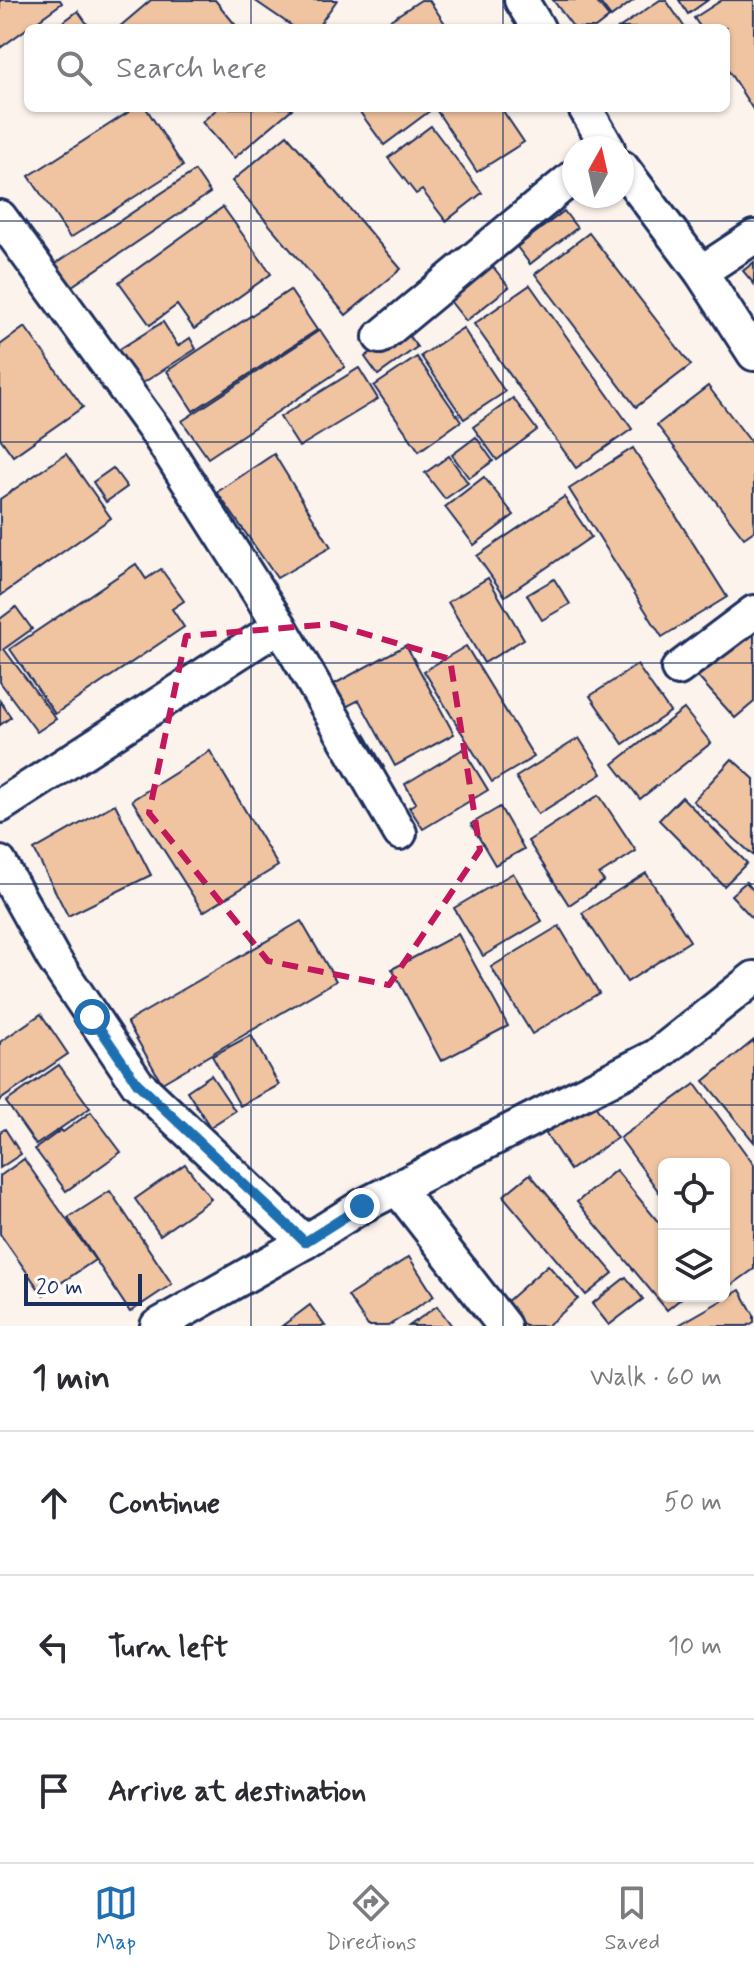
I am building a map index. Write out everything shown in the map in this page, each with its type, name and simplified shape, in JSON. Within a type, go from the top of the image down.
[{"type":"street","points":[[521,0],[536,24]]},
{"type":"street","points":[[587,112],[601,136]]},
{"type":"street","points":[[634,183],[701,272],[754,354]]},
{"type":"street","points":[[380,337],[562,186]]},
{"type":"street","points":[[0,217],[157,433],[280,626],[400,833]]},
{"type":"street","points":[[701,272],[754,237]]},
{"type":"street","points":[[678,669],[754,612]]},
{"type":"street","points":[[0,806],[280,626]]},
{"type":"street","points":[[0,863],[53,958],[137,1083],[305,1242]]},
{"type":"street","points":[[157,1326],[362,1206],[656,1056],[754,978]]},
{"type":"street","points":[[397,1188],[504,1326]]},
{"type":"highlighted area","points":[[332,624],[450,659],[480,850],[389,985],[268,961],[149,813],[186,636]]},
{"type":"building","points":[[0,0],[60,0],[62,3],[33,24],[24,24],[24,31],[0,48]]},
{"type":"building","points":[[151,0],[215,0],[235,24],[123,24]]},
{"type":"building","points":[[254,0],[337,0],[320,24],[289,24]]},
{"type":"building","points":[[421,0],[429,0],[445,24],[384,24]]},
{"type":"building","points":[[553,0],[595,0],[609,17],[600,24],[571,24]]},
{"type":"building","points":[[598,0],[634,0],[611,17]]},
{"type":"building","points":[[660,0],[666,0],[682,24],[625,24]]},
{"type":"building","points":[[679,0],[708,0],[688,14]]},
{"type":"building","points":[[722,0],[754,0],[754,111],[730,73],[730,24],[698,24],[694,18]]},
{"type":"building","points":[[78,11],[87,24],[60,24]]},
{"type":"building","points":[[129,112],[149,112],[183,166],[70,238],[29,176]]},
{"type":"building","points":[[213,112],[288,112],[234,158],[202,122]]},
{"type":"building","points":[[360,112],[428,112],[384,145]]},
{"type":"building","points":[[438,112],[504,112],[524,142],[477,172]]},
{"type":"building","points":[[431,126],[482,193],[446,221],[422,190],[416,194],[388,158]]},
{"type":"building","points":[[287,135],[401,269],[346,315],[232,181]]},
{"type":"building","points":[[195,171],[210,193],[63,292],[47,269]]},
{"type":"building","points":[[223,207],[271,274],[194,329],[177,305],[150,325],[119,282]]},
{"type":"building","points":[[564,211],[577,228],[530,264],[517,247]]},
{"type":"building","points":[[589,233],[691,365],[636,407],[535,274]]},
{"type":"building","points":[[754,262],[754,284],[743,271]]},
{"type":"building","points":[[490,263],[509,287],[466,321],[447,297]]},
{"type":"building","points":[[530,285],[632,429],[576,468],[474,324]]},
{"type":"building","points":[[290,290],[317,330],[193,411],[167,371]]},
{"type":"building","points":[[163,322],[178,346],[190,338],[196,349],[132,390],[114,363],[123,358],[118,350]]},
{"type":"building","points":[[25,327],[83,407],[13,456],[0,438],[0,345]]},
{"type":"building","points":[[403,328],[417,347],[378,375],[365,357]]},
{"type":"building","points":[[463,328],[505,392],[464,419],[421,356]]},
{"type":"building","points":[[320,330],[345,367],[208,458],[182,421]]},
{"type":"building","points":[[417,357],[461,421],[419,451],[374,386]]},
{"type":"building","points":[[359,368],[378,399],[299,447],[280,417]]},
{"type":"building","points":[[708,386],[754,446],[754,531],[744,538],[657,425]]},
{"type":"building","points":[[513,398],[537,430],[497,460],[473,427]]},
{"type":"building","points":[[476,437],[493,461],[469,478],[452,455]]},
{"type":"building","points":[[633,448],[727,597],[662,637],[569,489]]},
{"type":"building","points":[[66,454],[111,518],[0,596],[0,499]]},
{"type":"building","points":[[274,454],[331,547],[277,578],[217,492]]},
{"type":"building","points":[[449,456],[468,483],[445,499],[425,473]]},
{"type":"building","points":[[113,468],[127,487],[106,502],[93,482]]},
{"type":"building","points":[[484,477],[514,515],[474,545],[445,507]]},
{"type":"building","points":[[564,497],[591,537],[505,596],[477,556]]},
{"type":"building","points":[[136,564],[146,579],[161,569],[184,601],[172,609],[184,627],[55,714],[10,649]]},
{"type":"building","points":[[488,578],[524,639],[484,663],[448,602]]},
{"type":"building","points":[[554,579],[570,604],[542,620],[527,595]]},
{"type":"building","points":[[16,607],[32,629],[4,649],[56,719],[37,732],[0,682],[0,619]]},
{"type":"building","points":[[754,627],[754,702],[735,718],[697,676]]},
{"type":"building","points":[[406,645],[454,734],[395,766],[359,700],[338,711],[325,689]]},
{"type":"building","points":[[466,646],[534,757],[492,782],[424,671]]},
{"type":"building","points":[[637,665],[670,712],[623,744],[590,696]]},
{"type":"building","points":[[0,701],[11,717],[0,725]]},
{"type":"building","points":[[684,709],[711,743],[640,799],[613,764]]},
{"type":"building","points":[[365,734],[384,767],[368,776],[350,743]]},
{"type":"building","points":[[579,738],[602,774],[538,814],[516,777]]},
{"type":"building","points":[[463,749],[488,790],[423,829],[409,807],[416,803],[405,784]]},
{"type":"building","points":[[210,751],[278,866],[203,912],[132,800]]},
{"type":"building","points":[[732,759],[754,779],[754,856],[693,801]]},
{"type":"building","points":[[599,795],[636,851],[599,875],[604,881],[569,905],[528,841]]},
{"type":"building","points":[[682,797],[747,863],[724,886],[659,820]]},
{"type":"building","points":[[115,804],[151,875],[68,916],[34,850]]},
{"type":"building","points":[[500,807],[524,849],[495,865],[471,824]]},
{"type":"building","points":[[513,873],[542,921],[483,956],[454,908]]},
{"type":"building","points":[[646,873],[690,941],[627,982],[582,913]]},
{"type":"building","points":[[746,882],[754,891],[754,920],[731,895]]},
{"type":"building","points":[[301,921],[336,981],[162,1083],[127,1022]]},
{"type":"building","points":[[559,926],[599,993],[532,1034],[491,967]]},
{"type":"building","points":[[458,934],[508,1026],[441,1061],[392,969]]},
{"type":"building","points":[[41,1014],[68,1054],[0,1100],[0,1042]]},
{"type":"building","points":[[251,1035],[279,1085],[240,1106],[212,1056]]},
{"type":"building","points":[[754,1040],[754,1142],[704,1081]]},
{"type":"building","points":[[59,1065],[90,1108],[36,1145],[6,1102]]},
{"type":"building","points":[[211,1075],[235,1111],[210,1127],[187,1091]]},
{"type":"building","points":[[695,1084],[754,1165],[754,1269],[730,1286],[730,1158],[658,1158],[658,1191],[620,1138]]},
{"type":"building","points":[[589,1097],[617,1138],[570,1170],[542,1128]]},
{"type":"building","points":[[91,1112],[121,1152],[66,1191],[35,1149]]},
{"type":"building","points":[[5,1129],[21,1154],[0,1168],[0,1132]]},
{"type":"building","points":[[24,1159],[95,1260],[43,1295],[0,1234],[0,1176]]},
{"type":"building","points":[[185,1164],[211,1199],[160,1235],[135,1199]]},
{"type":"building","points":[[616,1170],[658,1222],[658,1299],[577,1202]]},
{"type":"building","points":[[530,1174],[613,1273],[586,1295],[503,1196]]},
{"type":"building","points":[[110,1191],[172,1284],[130,1312],[68,1218]]},
{"type":"building","points":[[409,1257],[434,1296],[388,1326],[368,1326],[348,1296]]},
{"type":"building","points":[[548,1265],[578,1299],[547,1326],[525,1326],[505,1303]]},
{"type":"building","points":[[626,1277],[643,1299],[609,1325],[592,1304]]},
{"type":"building","points":[[740,1290],[754,1315],[754,1322],[747,1326],[677,1326],[719,1302],[730,1302],[730,1296]]},
{"type":"building","points":[[660,1302],[677,1302],[667,1310]]},
{"type":"building","points":[[310,1305],[325,1326],[282,1326]]},
{"type":"building","points":[[437,1306],[452,1326],[409,1326]]},
{"type":"route","points":[[92,1017],[137,1083],[305,1242],[362,1206]]}]
